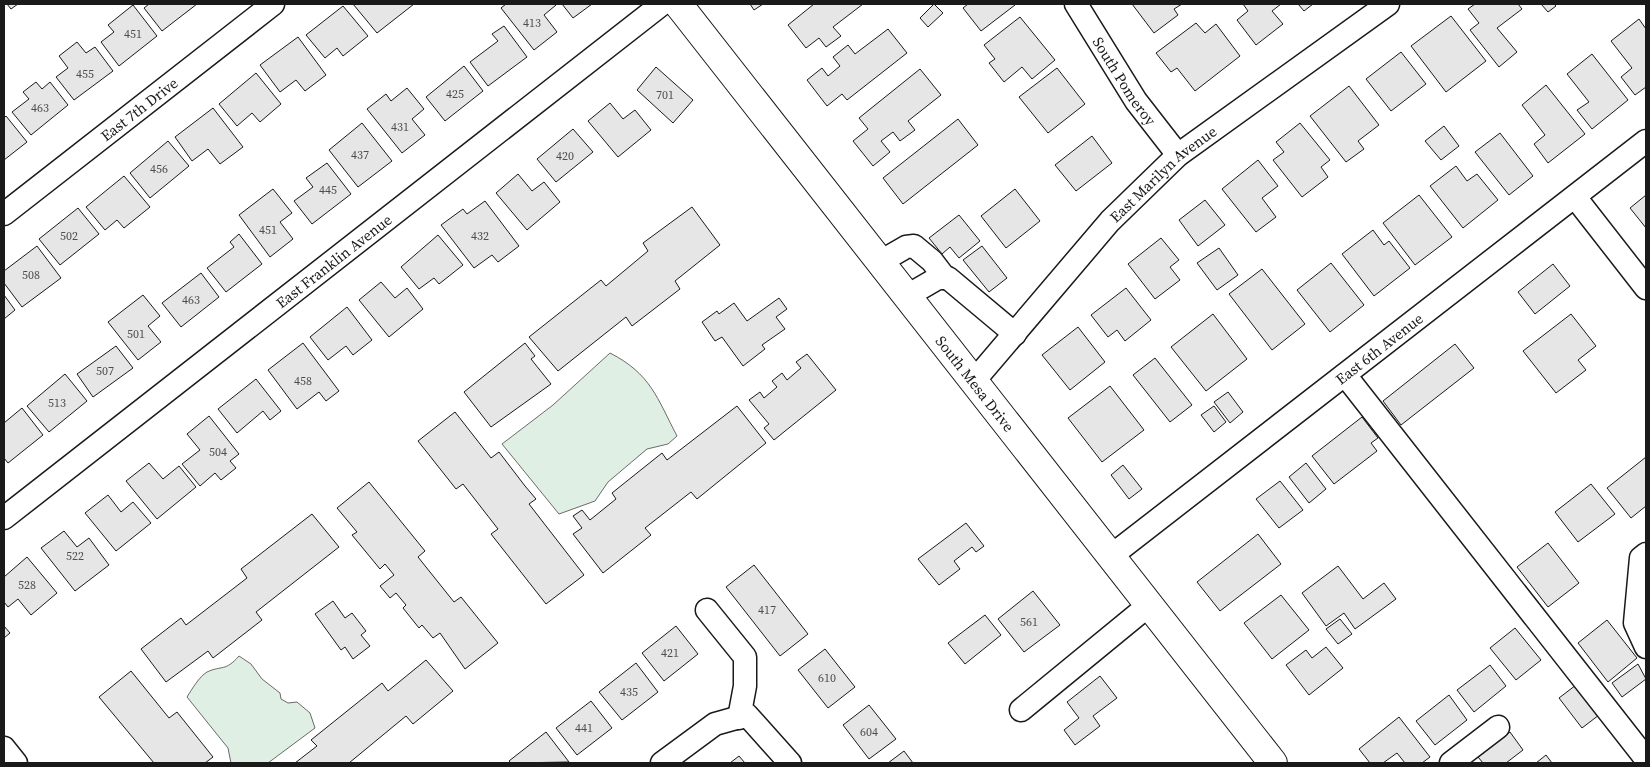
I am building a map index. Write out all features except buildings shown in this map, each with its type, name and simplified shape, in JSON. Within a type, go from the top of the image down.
[{"type":"main road","name":"South Mesa Drive","points":[[678,4],[1273,763]]},
{"type":"street","name":"East 7th Drive","points":[[4,214],[273,4]]},
{"type":"street","name":"East Franklin Avenue","points":[[4,518],[662,4]]},
{"type":"street","name":"South Pomeroy","points":[[1076,4],[1136,101],[1178,155]]},
{"type":"street","name":"East Marilyn Avenue","points":[[974,381],[1110,221],[1178,155],[1388,4]]},
{"type":"street","name":"East 6th Avenue","points":[[1111,556],[1646,142]]},
{"type":"street","points":[[1575,197],[1646,288]]},
{"type":"street","points":[[880,262],[906,247],[914,246],[932,261],[944,278],[988,310],[1015,334]]},
{"type":"street","points":[[907,296],[938,278],[944,278]]},
{"type":"street","points":[[1345,375],[1646,759]]},
{"type":"street","points":[[1644,556],[1635,623],[1646,647]]},
{"type":"street","points":[[1021,710],[1149,605]]},
{"type":"street","points":[[706,610],[745,657],[743,717],[790,763]]},
{"type":"street","points":[[662,763],[715,724],[743,717]]},
{"type":"street","points":[[1451,763],[1498,727]]},
{"type":"street","points":[[4,748],[16,763]]},
{"type":"green space","points":[[610,353],[635,369],[644,378],[658,399],[677,436],[668,444],[647,449],[608,482],[595,501],[559,514],[502,444],[553,405]]},
{"type":"green space","points":[[239,656],[251,664],[262,679],[280,693],[281,699],[288,703],[297,702],[310,713],[315,728],[268,763],[231,763],[228,748],[187,697],[204,674],[227,666]]}]
